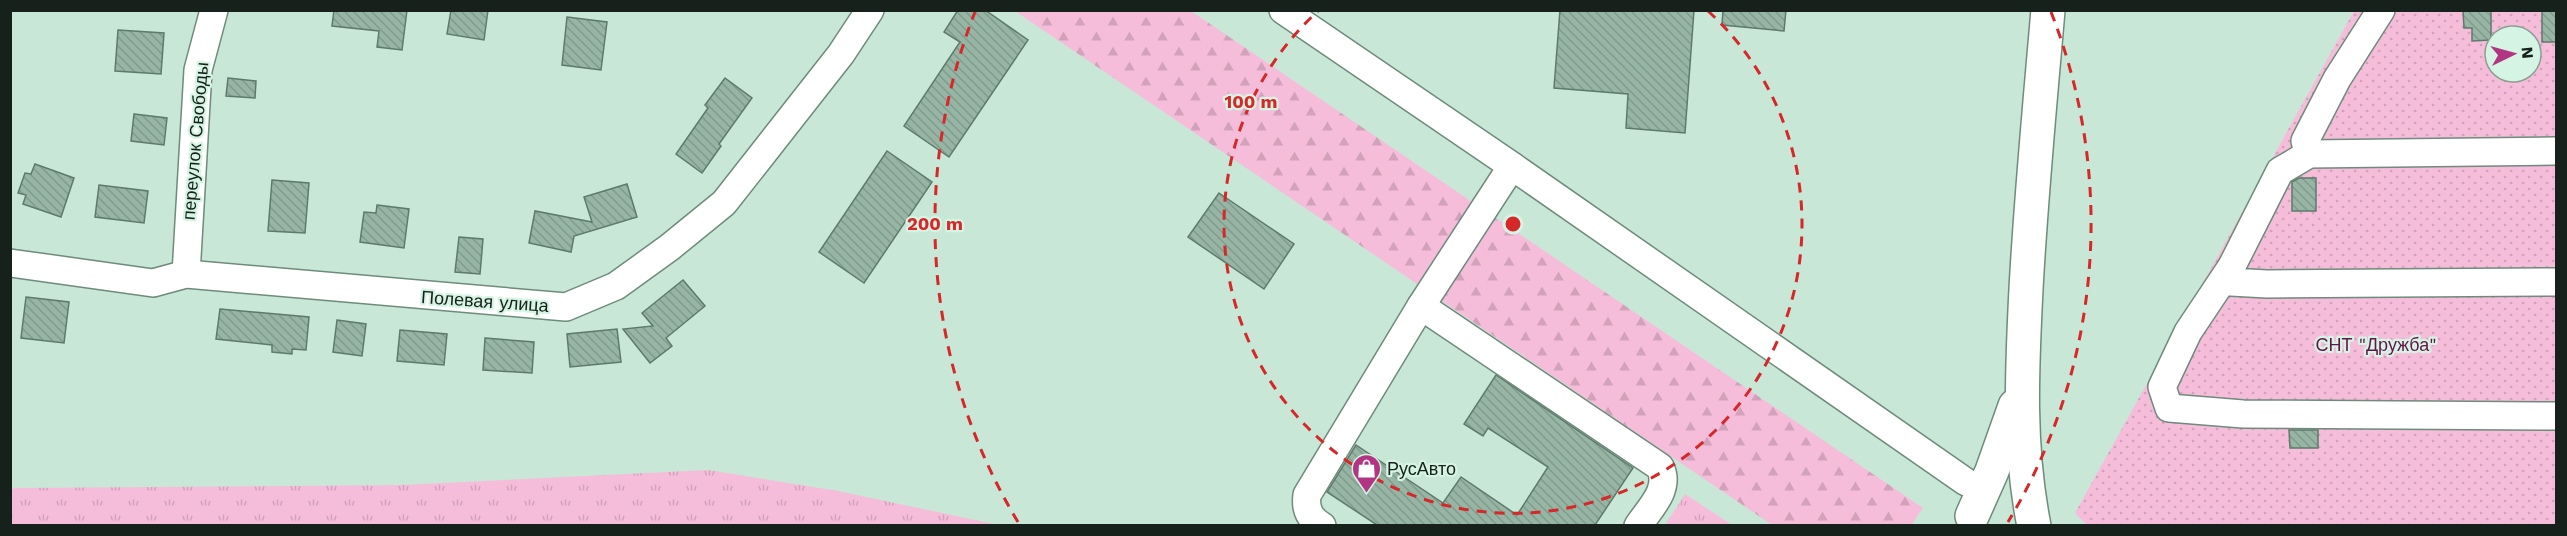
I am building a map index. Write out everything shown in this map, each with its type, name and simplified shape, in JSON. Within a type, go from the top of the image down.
[{"type":"main road","points":[[2037,521],[2024,459],[2020,390],[2028,244],[2048,10]]},
{"type":"main road","points":[[1968,521],[1992,471],[2020,390]]},
{"type":"main road","points":[[1968,521],[1995,503],[2015,504],[2037,521]]},
{"type":"street","name":"переулок Свободы","points":[[186,274],[198,70],[214,10]]},
{"type":"street","name":"Полевая улица","points":[[10,263],[153,283],[186,274],[566,307],[616,286],[670,247],[724,203],[841,54],[870,10]]},
{"type":"street","points":[[1283,10],[1512,166],[1966,482]]},
{"type":"street","points":[[2309,154],[2305,141],[2337,79],[2381,10]]},
{"type":"street","points":[[2556,151],[2309,154],[2280,171],[2232,266],[2188,332],[2162,387],[2169,408],[2243,414],[2556,416]]},
{"type":"street","points":[[1322,525],[1308,513],[1307,495],[1421,306],[1512,166]]},
{"type":"street","points":[[2232,266],[2231,282],[2266,284],[2556,282]]},
{"type":"street","points":[[1421,306],[1660,467],[1664,476],[1664,485],[1638,525]]},
{"type":"green space","points":[[1015,11],[1191,11],[1923,508],[1911,525],[1772,525]]},
{"type":"green space","name":"СНТ \"Дружба\"","points":[[2354,11],[2556,11],[2556,525],[2088,526],[2075,513]]},
{"type":"green space","points":[[708,470],[838,491],[999,525],[11,525],[11,489],[16,488],[401,485]]},
{"type":"green space","points":[[1685,494],[1732,525],[1665,525]]},
{"type":"building","points":[[334,10],[407,10],[402,50],[377,47],[379,31],[332,26]]},
{"type":"building","points":[[451,10],[488,10],[484,40],[447,34]]},
{"type":"building","points":[[958,10],[985,10],[1028,40],[949,157],[904,126],[960,42],[944,32]]},
{"type":"building","points":[[1560,10],[1694,10],[1685,133],[1626,128],[1628,94],[1554,88]]},
{"type":"building","points":[[1723,10],[1786,10],[1784,31],[1722,25]]},
{"type":"building","points":[[2463,10],[2491,10],[2491,24],[2483,24],[2483,40],[2472,41],[2472,28],[2464,28]]},
{"type":"building","points":[[2542,10],[2556,10],[2556,42],[2543,42]]},
{"type":"building","points":[[567,17],[607,22],[601,70],[562,65]]},
{"type":"building","points":[[118,30],[164,33],[161,74],[115,71]]},
{"type":"building","points":[[228,78],[256,81],[255,98],[226,96]]},
{"type":"building","points":[[725,78],[752,98],[719,144],[721,146],[702,173],[676,154],[708,108],[705,105]]},
{"type":"building","points":[[134,114],[167,118],[164,145],[131,141]]},
{"type":"building","points":[[887,151],[932,182],[864,283],[819,252]]},
{"type":"building","points":[[35,164],[74,178],[61,217],[23,204],[26,195],[18,193],[25,173],[31,174]]},
{"type":"building","points":[[2299,178],[2316,178],[2316,211],[2292,211],[2292,182]]},
{"type":"building","points":[[272,180],[309,183],[305,233],[268,231]]},
{"type":"building","points":[[627,184],[637,217],[574,236],[571,252],[529,243],[535,211],[592,222],[584,197]]},
{"type":"building","points":[[99,185],[148,191],[144,223],[95,217]]},
{"type":"building","points":[[1219,193],[1294,244],[1264,289],[1188,237]]},
{"type":"building","points":[[377,205],[409,209],[404,248],[360,242],[364,212],[376,213]]},
{"type":"building","points":[[459,237],[483,239],[480,274],[455,272]]},
{"type":"building","points":[[683,280],[705,306],[666,338],[672,346],[650,363],[623,329],[653,326],[642,313]]},
{"type":"building","points":[[26,297],[69,302],[64,343],[21,338]]},
{"type":"building","points":[[220,309],[309,317],[306,350],[292,349],[292,354],[272,352],[272,345],[216,339]]},
{"type":"building","points":[[337,320],[366,324],[362,356],[333,352]]},
{"type":"building","points":[[617,329],[621,362],[570,367],[567,334]]},
{"type":"building","points":[[400,330],[447,334],[444,365],[397,361]]},
{"type":"building","points":[[485,338],[534,342],[532,373],[483,370]]},
{"type":"building","points":[[1496,375],[1633,468],[1595,525],[1377,525],[1327,492],[1356,445],[1443,503],[1461,477],[1517,515],[1548,467],[1488,428],[1483,436],[1464,424]]},
{"type":"building","points":[[2289,430],[2318,430],[2318,448],[2290,448]]},
{"type":"place","name":"РусАвто","points":[[1366,494]]}]
